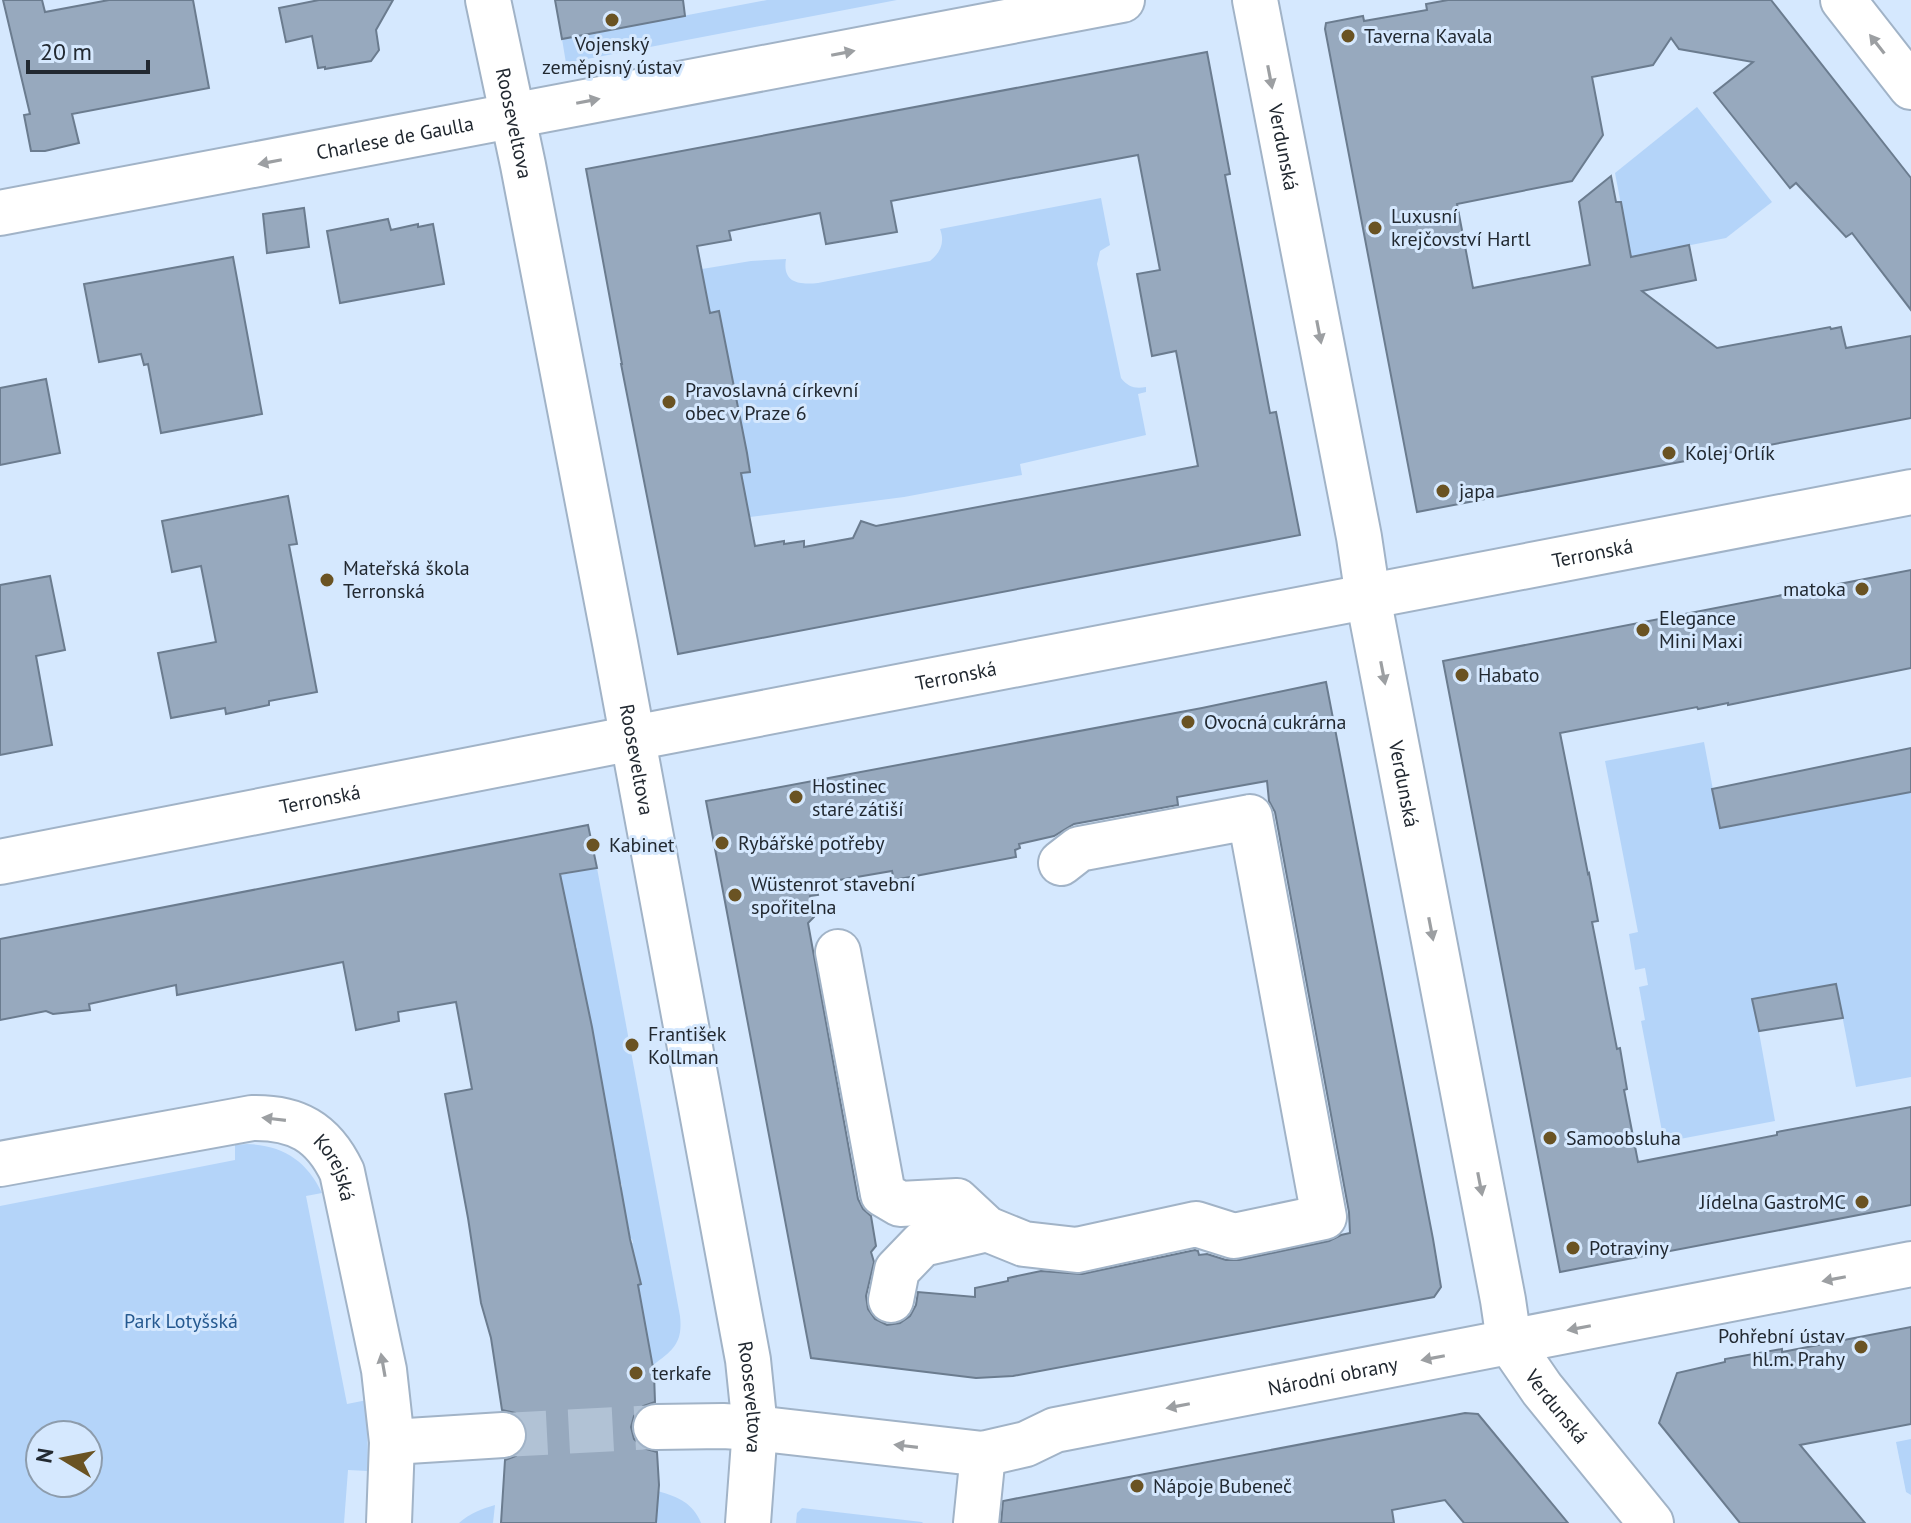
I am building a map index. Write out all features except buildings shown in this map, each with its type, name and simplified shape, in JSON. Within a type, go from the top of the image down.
[{"type":"street","name":"Rooseveltova","points":[[488,0],[633,738],[748,1360],[755,1428],[748,1523]]},
{"type":"street","name":"Charlese de Gaulla","points":[[2,202],[511,116],[1122,0]]},
{"type":"street","name":"Verdunská","points":[[1255,0],[1509,1341],[1542,1389],[1651,1523]]},
{"type":"street","points":[[1843,0],[1911,87]]},
{"type":"street","name":"Terronská","points":[[0,862],[1911,492]]},
{"type":"street","points":[[838,952],[883,1194],[900,1204],[957,1201],[987,1229],[1024,1244],[1077,1250],[1196,1224],[1234,1236],[1324,1217],[1250,817],[1079,849],[1061,863]]},
{"type":"street","name":"Korejská","points":[[0,1164],[252,1118],[272,1117],[309,1130],[334,1156],[342,1172],[384,1370],[392,1442],[389,1523]]},
{"type":"street","points":[[891,1300],[897,1270],[922,1244],[987,1229]]},
{"type":"street","name":"Národní obrany","points":[[656,1427],[755,1428],[983,1454],[1026,1444],[1055,1430],[1911,1264]]},
{"type":"street","points":[[392,1442],[503,1435]]},
{"type":"street","points":[[976,1523],[983,1454]]},
{"type":"green space","points":[[767,0],[897,0],[566,63],[562,39]]},
{"type":"green space","points":[[1697,107],[1772,202],[1726,238],[1631,257],[1615,173]]},
{"type":"green space","points":[[1101,198],[1110,245],[1100,251],[1097,264],[1121,378],[1132,387],[1146,387],[1146,392],[1138,394],[1146,435],[1020,464],[1022,475],[904,497],[750,517],[741,473],[750,471],[718,311],[710,313],[702,269],[786,259],[785,267],[793,281],[818,283],[930,261],[941,246],[940,229]]},
{"type":"green space","points":[[1704,742],[1720,827],[1911,792],[1911,1077],[1856,1087],[1836,984],[1753,999],[1775,1121],[1664,1142],[1641,1021],[1645,1020],[1639,987],[1648,985],[1645,968],[1635,970],[1629,934],[1638,932],[1605,761]]},
{"type":"green space","points":[[597,868],[680,1316],[680,1333],[675,1345],[653,1365],[637,1267],[632,1257],[635,1256],[630,1243],[633,1243],[629,1239],[619,1188],[622,1184],[619,1183],[619,1170],[616,1170],[614,1160],[617,1159],[613,1156],[614,1143],[611,1143],[603,1085],[600,1086],[598,1076],[601,1075],[582,990],[585,989],[581,986],[579,959],[574,949],[577,948],[560,875]]},
{"type":"green space","name":"Park Lotyšská","points":[[235,1145],[260,1145],[283,1152],[309,1172],[322,1193],[306,1196],[347,1404],[367,1400],[368,1471],[348,1470],[344,1523],[0,1523],[0,1206],[235,1160]]},
{"type":"green space","points":[[1911,1439],[1911,1495],[1906,1492],[1896,1442]]},
{"type":"green space","points":[[658,1491],[684,1502],[694,1510],[701,1523],[656,1523]]},
{"type":"green space","points":[[495,1505],[493,1523],[459,1523],[472,1514]]},
{"type":"green space","points":[[802,1508],[923,1523],[796,1523],[797,1513]]},
{"type":"tunnel","points":[[503,1435],[656,1427]]},
{"type":"place","name":"Vojenský zeměpisný ústav","points":[[612,20]]},
{"type":"place","name":"Taverna Kavala","points":[[1348,36]]},
{"type":"place","name":"Luxusní krejčovství Hartl","points":[[1375,228]]},
{"type":"place","name":"Pravoslavná církevní obec v Praze 6","points":[[669,402]]},
{"type":"place","name":"Kolej Orlík","points":[[1669,453]]},
{"type":"place","name":"japa","points":[[1443,491]]},
{"type":"place","name":"Mateřská škola Terronská","points":[[327,580]]},
{"type":"place","name":"matoka","points":[[1862,589]]},
{"type":"place","name":"Elegance Mini Maxi","points":[[1643,630]]},
{"type":"place","name":"Habato","points":[[1462,675]]},
{"type":"place","name":"Ovocná cukrárna","points":[[1188,722]]},
{"type":"place","name":"Hostinec staré zátiší","points":[[796,797]]},
{"type":"place","name":"Rybářské potřeby","points":[[722,843]]},
{"type":"place","name":"Kabinet","points":[[593,845]]},
{"type":"place","name":"Wüstenrot stavební spořitelna","points":[[735,895]]},
{"type":"place","name":"František Kollman","points":[[632,1045]]},
{"type":"place","name":"Samoobsluha","points":[[1550,1138]]},
{"type":"place","name":"Jídelna GastroMC","points":[[1862,1202]]},
{"type":"place","name":"Potraviny","points":[[1573,1248]]},
{"type":"place","name":"Pohřební ústav hl.m. Prahy","points":[[1861,1347]]},
{"type":"place","name":"terkafe","points":[[636,1373]]},
{"type":"place","name":"Nápoje Bubeneč","points":[[1137,1486]]}]
